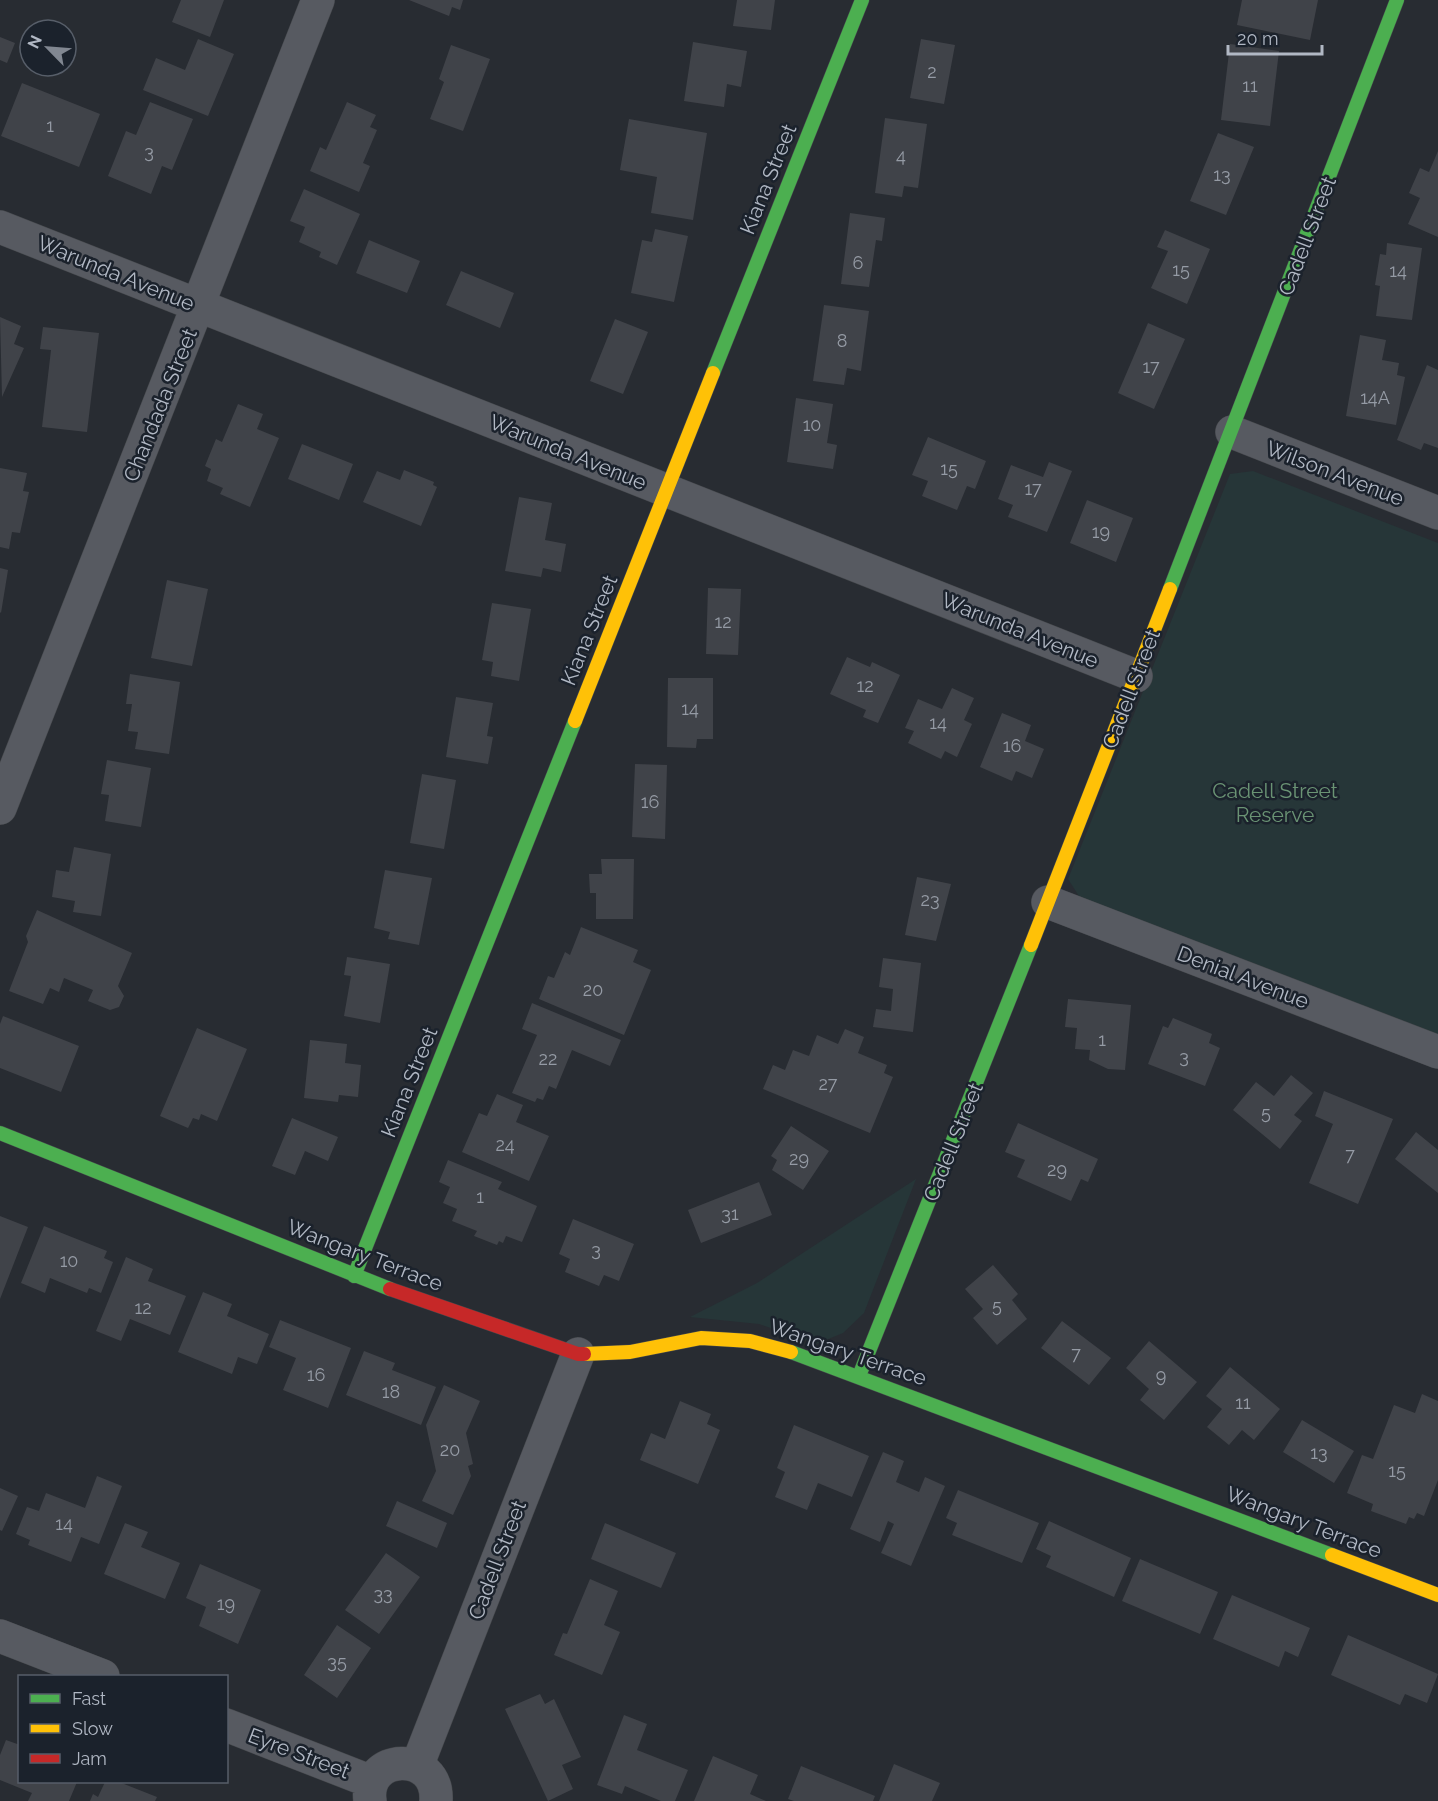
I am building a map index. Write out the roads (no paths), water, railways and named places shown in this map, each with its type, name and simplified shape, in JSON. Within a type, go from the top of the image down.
[{"type":"street","name":"Chandada Street","points":[[0,808],[318,0]]},
{"type":"street","name":"Kiana Street","points":[[354,1276],[862,0]]},
{"type":"street","name":"Cadell Street","points":[[859,1376],[1232,432],[1397,0]]},
{"type":"street","name":"Warunda Avenue","points":[[0,228],[1136,676]]},
{"type":"street","name":"Wilson Avenue","points":[[1232,432],[1438,513]]},
{"type":"street","name":"Denial Avenue","points":[[1048,902],[1438,1052]]},
{"type":"street","name":"Wangary Terrace","points":[[0,1132],[354,1276],[578,1354],[630,1352],[701,1338],[750,1341],[801,1355],[1438,1595]]},
{"type":"street","name":"Cadell Street","points":[[417,1766],[578,1354]]},
{"type":"street","points":[[0,1636],[98,1675]]},
{"type":"street","name":"Eyre Street","points":[[228,1726],[371,1792]]},
{"type":"street","points":[[371,1792],[380,1771],[391,1764],[404,1762],[417,1766],[430,1777],[434,1785],[436,1801]]},
{"type":"park label","name":"Cadell Street Reserve","points":[[1275,802]]}]
